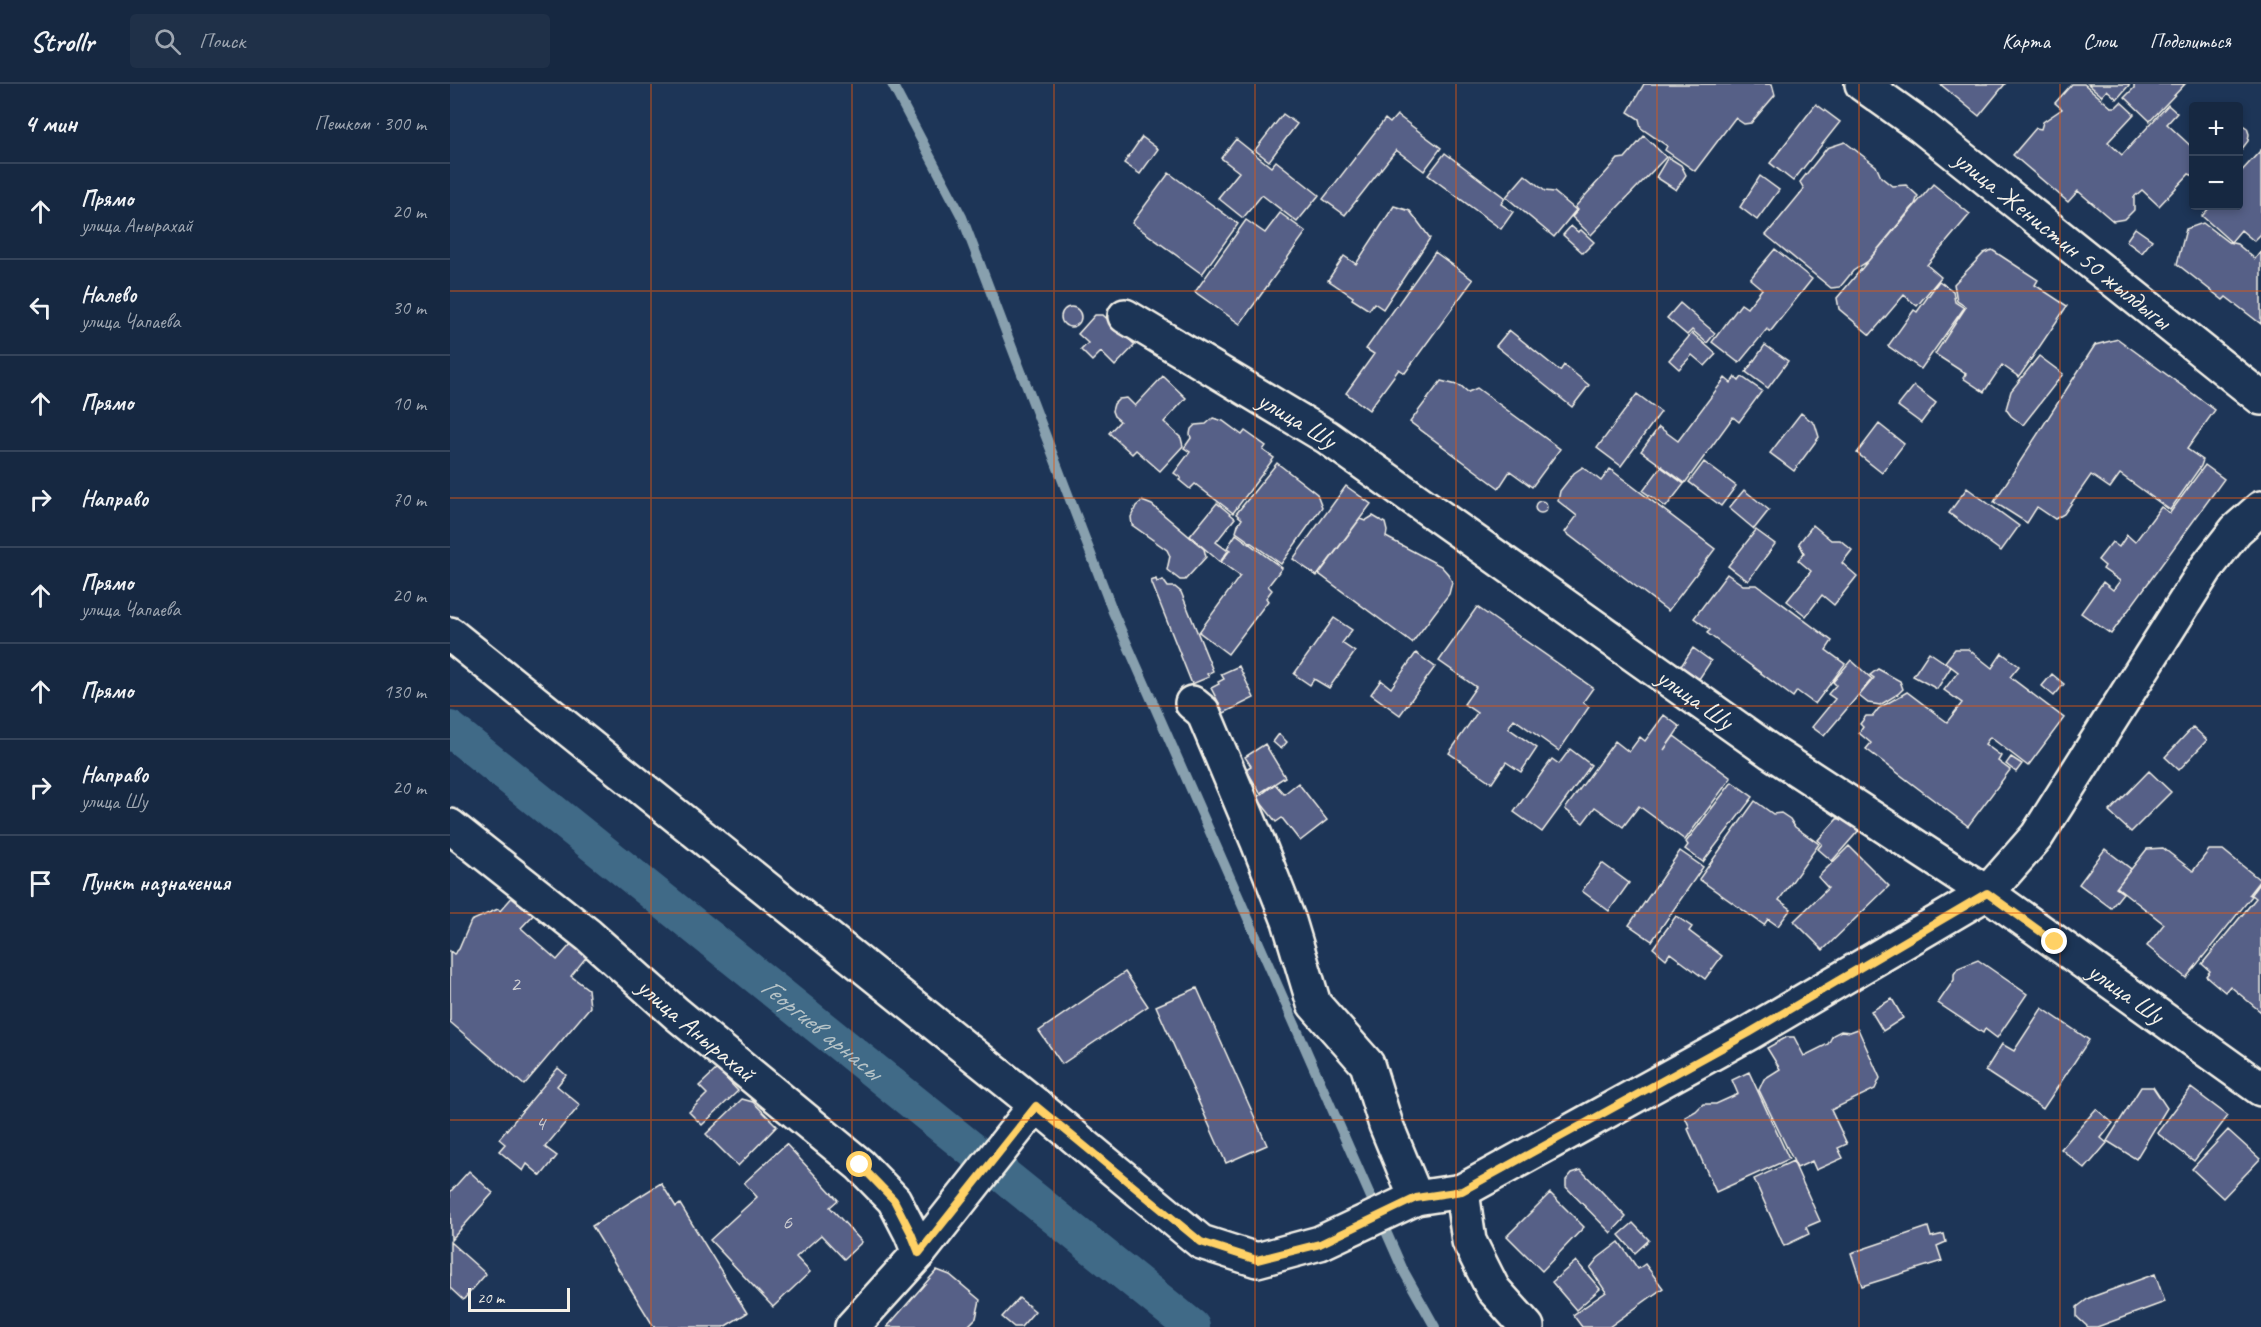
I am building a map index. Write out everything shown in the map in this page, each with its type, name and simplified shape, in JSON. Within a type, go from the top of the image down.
[{"type":"street","name":"улица Женистин 50 жылдыгы","points":[[1862,84],[1922,126],[2261,398]]},
{"type":"street","name":"улица Шу","points":[[1125,316],[1327,437],[1771,752],[1987,893],[2261,1089]]},
{"type":"street","points":[[450,634],[1036,1106],[1201,1242],[1257,1260],[1320,1244],[1416,1198],[1462,1191],[1749,1033],[1987,893],[2037,836],[2207,567],[2236,531],[2261,508]]},
{"type":"street","points":[[1192,703],[1203,712],[1257,840],[1289,921],[1314,1004],[1367,1064],[1386,1125],[1416,1198]]},
{"type":"street","name":"улица Анырахай","points":[[450,826],[588,935],[677,1014],[860,1165],[894,1200],[911,1233],[927,1242]]},
{"type":"street","points":[[852,1327],[927,1242],[1036,1106]]},
{"type":"street","points":[[1462,1191],[1469,1241],[1493,1289],[1527,1327]]},
{"type":"building","points":[[1644,84],[1772,84],[1775,95],[1751,123],[1744,124],[1735,118],[1695,171],[1665,150],[1667,146],[1641,128],[1639,119],[1628,112]]},
{"type":"building","points":[[1940,84],[2005,84],[1979,116]]},
{"type":"building","points":[[2072,84],[2084,84],[2111,107],[2116,107],[2121,102],[2134,114],[2108,142],[2122,155],[2168,105],[2177,113],[2167,124],[2189,144],[2189,174],[2159,206],[2142,190],[2134,197],[2134,210],[2125,219],[2113,221],[2078,191],[2068,202],[2013,155],[2036,128],[2041,129],[2043,122],[2062,109],[2055,103]]},
{"type":"building","points":[[2088,84],[2130,84],[2117,99],[2107,90],[2102,96]]},
{"type":"building","points":[[2134,84],[2185,84],[2150,121],[2125,97],[2134,88]]},
{"type":"building","points":[[1816,104],[1840,122],[1793,181],[1770,163]]},
{"type":"building","points":[[1283,114],[1297,124],[1269,161],[1255,150]]},
{"type":"building","points":[[1397,115],[1441,148],[1424,171],[1396,150],[1345,215],[1323,199],[1385,119],[1390,123]]},
{"type":"building","points":[[2243,125],[2249,134],[2248,141],[2243,148]]},
{"type":"building","points":[[1644,136],[1666,157],[1591,235],[1572,217],[1578,210],[1575,207],[1618,159],[1625,158]]},
{"type":"building","points":[[1142,137],[1158,149],[1140,174],[1124,163]]},
{"type":"building","points":[[1236,139],[1271,167],[1276,161],[1319,195],[1297,222],[1262,195],[1243,218],[1218,198],[1239,172],[1221,158]]},
{"type":"building","points":[[1845,142],[1876,166],[1881,177],[1892,186],[1906,185],[1918,196],[1915,204],[1868,261],[1853,271],[1840,287],[1831,288],[1766,235],[1804,189],[1800,182],[1827,148]]},
{"type":"building","points":[[2261,150],[2261,234],[2254,241],[2241,230],[2231,242],[2202,216],[2207,210],[2243,210],[2243,170]]},
{"type":"building","points":[[1445,153],[1505,198],[1501,204],[1513,212],[1501,229],[1428,175]]},
{"type":"building","points":[[1668,157],[1681,165],[1686,175],[1676,190],[1656,177]]},
{"type":"building","points":[[1169,173],[1238,224],[1202,274],[1132,223]]},
{"type":"building","points":[[1525,175],[1545,191],[1554,192],[1576,210],[1554,237],[1506,197]]},
{"type":"building","points":[[1760,176],[1779,190],[1757,220],[1740,207]]},
{"type":"building","points":[[1933,184],[1970,214],[1927,265],[1941,277],[1917,306],[1904,295],[1870,335],[1839,309],[1837,298]]},
{"type":"building","points":[[1394,206],[1410,211],[1430,238],[1383,309],[1374,303],[1369,310],[1328,280],[1344,256],[1356,264]]},
{"type":"building","points":[[1280,213],[1306,232],[1240,324],[1195,292],[1246,220],[1265,233]]},
{"type":"building","points":[[2203,223],[2228,242],[2237,244],[2255,259],[2261,251],[2261,324],[2226,297],[2223,300],[2177,264],[2186,229]]},
{"type":"building","points":[[1571,226],[1578,232],[1581,230],[1594,242],[1583,253],[1563,235]]},
{"type":"building","points":[[2135,228],[2152,240],[2142,253],[2126,241]]},
{"type":"building","points":[[1775,249],[1812,279],[1770,332],[1767,329],[1739,363],[1712,342],[1741,304],[1747,308],[1762,289],[1750,279]]},
{"type":"building","points":[[1992,250],[2038,280],[2035,285],[2067,306],[2019,377],[2002,365],[1984,392],[1963,378],[1966,374],[1935,354],[1966,307],[1957,301],[1954,284],[1984,253]]},
{"type":"building","points":[[1435,252],[1473,280],[1405,373],[1399,369],[1369,410],[1346,393],[1374,354],[1366,349]]},
{"type":"building","points":[[1939,281],[1953,291],[1955,302],[1964,308],[1921,369],[1888,346],[1914,310],[1917,312]]},
{"type":"building","points":[[1680,303],[1715,333],[1707,343],[1692,330],[1687,335],[1667,318]]},
{"type":"building","points":[[1071,307],[1078,310],[1081,317],[1078,324],[1071,327],[1064,324],[1061,317],[1064,310]]},
{"type":"building","points":[[1095,315],[1103,315],[1135,345],[1115,366],[1101,352],[1092,361],[1081,350],[1088,343],[1078,334]]},
{"type":"building","points":[[1509,330],[1560,371],[1564,365],[1589,385],[1572,407],[1496,346]]},
{"type":"building","points":[[1692,333],[1716,354],[1705,366],[1692,355],[1679,369],[1669,360]]},
{"type":"building","points":[[2118,339],[2215,410],[2187,449],[2203,460],[2201,466],[2170,510],[2120,474],[2110,488],[2091,475],[2064,514],[2055,519],[2037,507],[2027,523],[1994,502],[2095,345]]},
{"type":"building","points":[[1765,345],[1788,361],[1768,388],[1746,372]]},
{"type":"building","points":[[2039,356],[2063,374],[2023,425],[2006,409],[2011,391]]},
{"type":"building","points":[[1163,376],[1186,398],[1164,422],[1181,438],[1183,446],[1160,471],[1136,450],[1132,454],[1109,433],[1120,421],[1112,411],[1114,404],[1119,399],[1127,398],[1135,406]]},
{"type":"building","points":[[1735,377],[1739,381],[1742,377],[1762,391],[1739,422],[1733,417],[1685,483],[1641,451],[1659,427],[1678,441],[1725,378],[1731,383]]},
{"type":"building","points":[[1441,381],[1461,386],[1468,392],[1477,388],[1560,449],[1532,487],[1510,471],[1499,488],[1410,422]]},
{"type":"building","points":[[1914,386],[1936,403],[1921,423],[1898,406]]},
{"type":"building","points":[[1637,394],[1661,412],[1621,466],[1597,448]]},
{"type":"building","points":[[1801,413],[1815,424],[1819,437],[1794,471],[1770,453]]},
{"type":"building","points":[[1213,418],[1223,421],[1242,435],[1245,431],[1266,446],[1263,450],[1274,458],[1233,513],[1195,484],[1190,489],[1174,473],[1190,452],[1184,448],[1191,438],[1191,429],[1195,425],[1206,424]]},
{"type":"building","points":[[1879,424],[1904,444],[1882,473],[1857,453]]},
{"type":"building","points":[[1704,462],[1736,486],[1721,506],[1689,482]]},
{"type":"building","points":[[1277,463],[1317,494],[1322,507],[1281,564],[1236,532],[1242,519],[1236,514]]},
{"type":"building","points":[[2205,465],[2224,479],[2111,634],[2081,613],[2103,582],[2113,590],[2120,581],[2103,569],[2105,566],[2098,560],[2112,542],[2119,547],[2127,535],[2135,542],[2161,507],[2170,513]]},
{"type":"building","points":[[1583,467],[1601,481],[1610,469],[1715,549],[1668,611],[1565,532],[1577,516],[1558,501],[1560,491],[1574,473]]},
{"type":"building","points":[[1661,467],[1684,484],[1666,507],[1643,491]]},
{"type":"building","points":[[1346,486],[1371,504],[1317,576],[1293,559]]},
{"type":"building","points":[[1967,488],[2019,526],[2001,551],[1949,513]]},
{"type":"building","points":[[1744,490],[1769,510],[1754,529],[1729,508]]},
{"type":"building","points":[[1142,501],[1152,505],[1204,549],[1206,557],[1185,580],[1180,580],[1167,570],[1170,556],[1167,550],[1132,525],[1131,517],[1136,506]]},
{"type":"building","points":[[1543,501],[1547,507],[1543,513],[1539,513],[1535,505]]},
{"type":"building","points":[[1217,503],[1235,518],[1216,542],[1228,551],[1220,562],[1190,536]]},
{"type":"building","points":[[1373,516],[1385,523],[1386,537],[1441,566],[1452,582],[1449,594],[1412,643],[1319,574],[1360,519],[1365,521]]},
{"type":"building","points":[[1813,525],[1831,540],[1840,540],[1852,550],[1842,563],[1857,576],[1834,605],[1822,595],[1806,616],[1787,601],[1811,571],[1798,560],[1804,553],[1799,543]]},
{"type":"building","points":[[1756,530],[1775,544],[1748,581],[1728,566]]},
{"type":"building","points":[[1236,534],[1282,568],[1268,586],[1272,590],[1266,598],[1268,601],[1228,654],[1199,632],[1240,576],[1221,562],[1230,550],[1227,548]]},
{"type":"building","points":[[1727,574],[1743,585],[1757,585],[1832,641],[1826,650],[1845,664],[1815,704],[1797,691],[1793,697],[1707,633],[1710,630],[1694,618]]},
{"type":"building","points":[[1156,579],[1157,582],[1163,580],[1168,587],[1175,587],[1181,592],[1213,671],[1207,674],[1209,677],[1192,684],[1151,581]]},
{"type":"building","points":[[1477,607],[1593,688],[1583,702],[1589,707],[1559,751],[1514,719],[1508,728],[1537,748],[1521,772],[1506,762],[1492,783],[1449,753],[1477,713],[1464,704],[1476,687],[1439,661]]},
{"type":"building","points":[[1334,618],[1352,630],[1342,643],[1355,652],[1329,688],[1314,679],[1310,685],[1294,674]]},
{"type":"building","points":[[1693,648],[1711,661],[1699,679],[1681,666]]},
{"type":"building","points":[[1955,649],[1968,649],[1992,668],[2002,653],[2019,666],[2010,677],[2064,718],[2028,766],[1990,737],[1985,744],[2001,756],[1998,761],[2010,770],[1968,826],[1866,749],[1871,743],[1859,733],[1863,727],[1860,724],[1866,716],[1873,716],[1879,708],[1907,692],[1947,722],[1962,703],[1944,690],[1958,672],[1945,662]]},
{"type":"building","points":[[1929,652],[1951,667],[1937,689],[1913,676]]},
{"type":"building","points":[[1416,653],[1435,667],[1400,715],[1371,694],[1381,680],[1391,688]]},
{"type":"building","points":[[1851,660],[1872,679],[1824,736],[1812,727],[1835,699],[1828,694],[1836,685],[1833,682]]},
{"type":"building","points":[[1239,666],[1254,698],[1224,713],[1211,688],[1224,679],[1221,674]]},
{"type":"building","points":[[1878,669],[1900,681],[1903,689],[1880,705],[1868,703],[1859,696],[1874,678],[1870,675]]},
{"type":"building","points":[[2052,674],[2064,684],[2054,696],[2042,686]]},
{"type":"building","points":[[1664,715],[1680,727],[1664,750],[1674,736],[1731,778],[1685,840],[1639,806],[1623,827],[1595,807],[1583,823],[1565,809],[1615,741],[1629,752],[1640,737],[1645,741]]},
{"type":"building","points":[[2193,727],[2207,740],[2179,770],[2165,757]]},
{"type":"building","points":[[1279,734],[1287,742],[1281,749],[1273,742]]},
{"type":"building","points":[[1265,744],[1285,777],[1260,793],[1246,769],[1251,766],[1245,757]]},
{"type":"building","points":[[1570,749],[1591,765],[1542,832],[1514,812],[1552,759],[1559,764]]},
{"type":"building","points":[[2011,757],[2022,764],[2016,772],[2006,764]]},
{"type":"building","points":[[2149,771],[2171,792],[2131,832],[2109,812]]},
{"type":"building","points":[[1732,782],[1753,797],[1703,862],[1685,849],[1688,845],[1686,842]]},
{"type":"building","points":[[1298,783],[1327,820],[1300,841],[1282,818],[1276,822],[1257,798],[1275,784],[1284,794]]},
{"type":"building","points":[[1755,801],[1773,814],[1781,813],[1790,819],[1795,827],[1819,844],[1779,900],[1791,909],[1778,926],[1768,919],[1764,925],[1699,879]]},
{"type":"building","points":[[1847,818],[1860,829],[1832,861],[1818,849],[1822,844],[1818,840],[1837,819]]},
{"type":"building","points":[[1849,846],[1889,886],[1823,950],[1794,921],[1828,888],[1818,877]]},
{"type":"building","points":[[2163,848],[2193,871],[2209,850],[2223,850],[2260,880],[2249,894],[2252,896],[2186,978],[2147,946],[2164,924],[2117,887],[2147,849]]},
{"type":"building","points":[[2105,849],[2131,869],[2116,888],[2123,893],[2111,908],[2079,884]]},
{"type":"building","points":[[1680,851],[1703,867],[1652,941],[1629,925]]},
{"type":"building","points":[[1602,863],[1629,883],[1609,911],[1582,891]]},
{"type":"building","points":[[2261,881],[2261,1012],[2230,986],[2225,992],[2206,976],[2210,971],[2202,964],[2256,898],[2251,894]]},
{"type":"building","points":[[516,893],[537,911],[521,928],[557,960],[572,943],[588,955],[571,976],[588,989],[590,1007],[524,1085],[450,1022],[450,951],[454,954],[459,949],[471,921],[498,909],[500,911]]},
{"type":"building","points":[[1676,916],[1692,927],[1689,931],[1722,956],[1705,979],[1670,953],[1666,959],[1653,948]]},
{"type":"building","points":[[1978,960],[2027,994],[1997,1038],[1985,1029],[1983,1033],[1938,1003],[1954,980],[1954,974],[1958,968]]},
{"type":"building","points":[[1125,972],[1148,1006],[1062,1064],[1039,1031]]},
{"type":"building","points":[[1197,988],[1267,1145],[1226,1163],[1156,1006]]},
{"type":"building","points":[[1892,999],[1903,1018],[1883,1031],[1871,1011]]},
{"type":"building","points":[[2042,1008],[2089,1040],[2043,1109],[1985,1071],[2002,1044],[2014,1051]]},
{"type":"building","points":[[1858,1029],[1880,1078],[1875,1089],[1831,1110],[1847,1144],[1838,1148],[1843,1158],[1816,1170],[1812,1161],[1797,1168],[1759,1090],[1764,1079],[1780,1069],[1767,1048],[1787,1037],[1794,1037],[1804,1056],[1828,1044],[1833,1035],[1841,1031],[1850,1032]]},
{"type":"building","points":[[558,1068],[566,1075],[557,1086],[580,1105],[545,1147],[557,1156],[541,1176],[527,1164],[523,1171],[499,1151],[505,1144],[499,1139]]},
{"type":"building","points":[[717,1069],[738,1091],[702,1125],[689,1112],[707,1094],[699,1086]]},
{"type":"building","points":[[1749,1072],[1789,1159],[1716,1192],[1688,1129],[1690,1128],[1685,1117],[1703,1104],[1716,1104],[1738,1094],[1732,1080]]},
{"type":"building","points":[[2141,1087],[2153,1087],[2167,1108],[2136,1159],[2107,1141]]},
{"type":"building","points":[[2191,1088],[2228,1116],[2194,1161],[2157,1133]]},
{"type":"building","points":[[742,1099],[753,1102],[777,1126],[738,1166],[706,1134]]},
{"type":"building","points":[[2096,1109],[2113,1123],[2101,1138],[2107,1143],[2085,1169],[2061,1149]]},
{"type":"building","points":[[2228,1130],[2260,1159],[2223,1198],[2192,1169]]},
{"type":"building","points":[[786,1144],[838,1200],[830,1207],[862,1242],[844,1259],[821,1235],[796,1257],[810,1272],[773,1307],[710,1240],[757,1197],[744,1183]]},
{"type":"building","points":[[1793,1161],[1820,1221],[1806,1227],[1809,1234],[1784,1246],[1754,1179]]},
{"type":"building","points":[[1581,1170],[1626,1217],[1611,1233],[1566,1187],[1566,1180],[1572,1173]]},
{"type":"building","points":[[469,1171],[493,1193],[451,1240],[450,1192]]},
{"type":"building","points":[[661,1183],[676,1207],[680,1204],[747,1313],[724,1327],[654,1327],[592,1226]]},
{"type":"building","points":[[1550,1193],[1584,1227],[1542,1271],[1507,1236]]},
{"type":"building","points":[[1633,1223],[1649,1240],[1635,1253],[1619,1235]]},
{"type":"building","points":[[1928,1227],[1931,1237],[1944,1234],[1946,1242],[1937,1246],[1942,1261],[1862,1286],[1851,1253]]},
{"type":"building","points":[[450,1242],[486,1274],[463,1300],[450,1288]]},
{"type":"building","points":[[1619,1242],[1638,1269],[1645,1264],[1663,1288],[1609,1327],[1582,1327],[1573,1315],[1606,1292],[1590,1268],[1598,1258]]},
{"type":"building","points":[[1576,1261],[1600,1289],[1576,1310],[1552,1282]]},
{"type":"building","points":[[937,1270],[950,1275],[980,1300],[976,1318],[967,1327],[887,1327]]},
{"type":"building","points":[[2155,1274],[2165,1302],[2097,1327],[2088,1327],[2077,1317],[2077,1307],[2089,1298]]},
{"type":"building","points":[[1019,1298],[1035,1311],[1021,1327],[1014,1327],[1002,1317]]},
{"type":"waterway","points":[[892,84],[962,217],[1113,612],[1403,1270],[1435,1327]]},
{"type":"waterway","name":"Георгиев арнасы","points":[[450,729],[1192,1327]]},
{"type":"route","points":[[860,1165],[894,1200],[919,1253],[935,1230],[1036,1106],[1201,1242],[1257,1260],[1320,1244],[1416,1198],[1462,1191],[1749,1033],[1987,893],[2055,942]]}]
